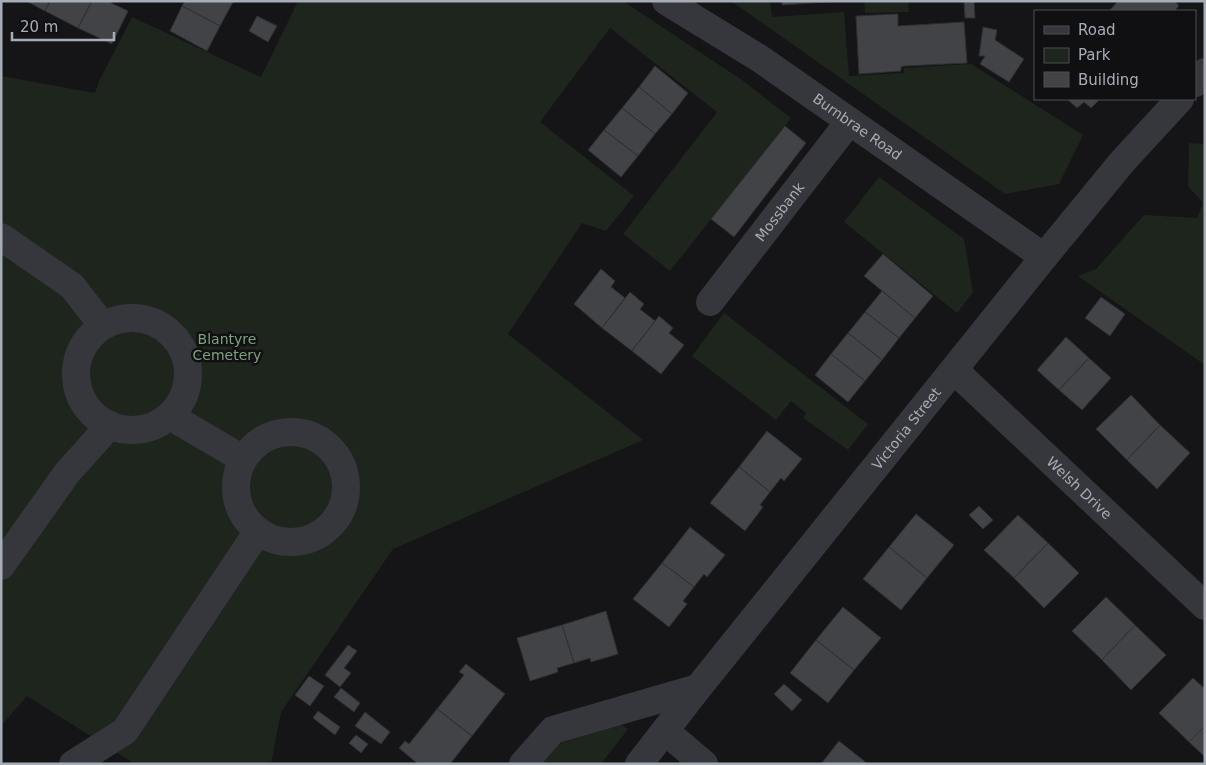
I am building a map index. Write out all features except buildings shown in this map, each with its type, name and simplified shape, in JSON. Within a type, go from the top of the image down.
[{"type":"street","name":"Burnbrae Road","points":[[666,1],[759,58],[1044,257]]},
{"type":"street","points":[[1196,82],[1205,72]]},
{"type":"street","name":"Victoria Street","points":[[640,764],[698,688],[1044,257],[1122,162],[1179,100]]},
{"type":"street","name":"Mossbank","points":[[710,302],[849,122]]},
{"type":"street","points":[[1,238],[72,286],[103,326]]},
{"type":"street","points":[[138,318],[155,323],[170,333],[182,347],[188,364],[188,382],[182,400],[172,414],[158,424],[142,429],[126,430],[110,425],[95,416],[84,402],[78,386],[76,369],[81,353],[90,338],[103,326],[120,320],[138,318]]},
{"type":"street","name":"Welsh Drive","points":[[954,370],[1205,606]]},
{"type":"street","points":[[172,414],[180,422],[243,459]]},
{"type":"street","points":[[1,566],[66,473],[110,425]]},
{"type":"street","points":[[287,431],[305,433],[321,440],[334,451],[344,467],[347,484],[345,502],[338,518],[325,531],[309,540],[292,542],[274,539],[258,531],[246,520],[239,505],[236,490],[237,474],[243,459],[254,445],[269,436],[287,431]]},
{"type":"street","points":[[74,764],[125,731],[258,531]]},
{"type":"street","points":[[523,764],[553,730],[698,688]]},
{"type":"street","points":[[665,731],[704,764]]},
{"type":"green space","name":"Blantyre Cemetery","points":[[298,1],[623,1],[742,80],[791,118],[670,271],[623,234],[717,112],[610,28],[540,122],[634,196],[606,231],[582,223],[508,334],[643,440],[393,549],[281,712],[271,764],[135,764],[27,696],[1,726],[1,76],[95,93],[99,81],[132,17],[261,77]]},
{"type":"green space","points":[[731,1],[770,1],[772,17],[844,12],[849,76],[904,73],[904,68],[971,64],[1083,135],[1059,184],[1005,194]]},
{"type":"green space","points":[[864,1],[908,1],[909,12],[865,13]]},
{"type":"green space","points":[[1189,143],[1205,144],[1205,365],[1078,276],[1096,269],[1144,215],[1197,218],[1203,203],[1188,186]]},
{"type":"green space","points":[[879,177],[964,239],[973,292],[957,313],[844,222]]},
{"type":"green space","points":[[724,313],[868,424],[848,450],[803,418],[806,413],[791,401],[776,420],[692,356]]},
{"type":"green space","points":[[620,724],[628,729],[601,764],[541,764],[550,752],[561,743]]}]
